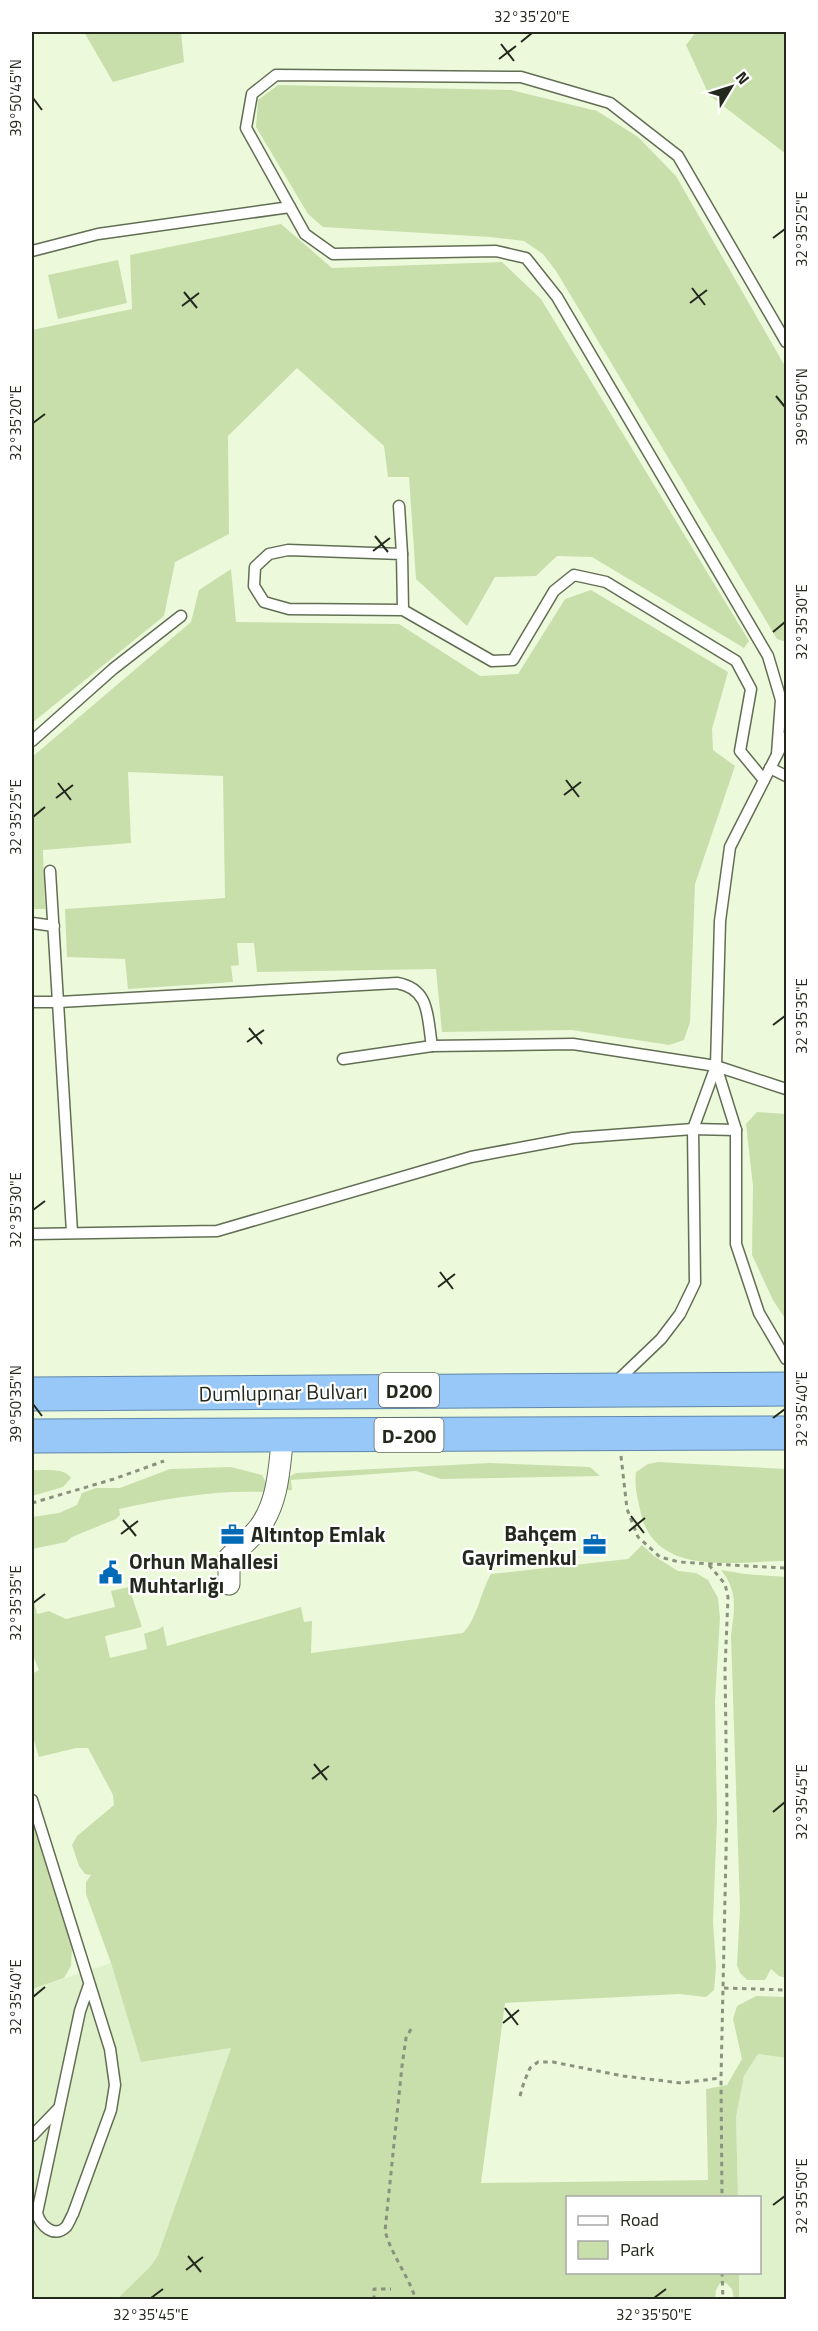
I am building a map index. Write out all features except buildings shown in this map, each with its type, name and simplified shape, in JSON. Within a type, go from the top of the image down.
[{"type":"highway","name":"Dumlupınar Bulvarı","points":[[32,1394],[609,1388],[786,1389]]},
{"type":"highway","name":"Dumlupınar Bulvarı","points":[[32,1436],[786,1433]]},
{"type":"street","points":[[229,1584],[230,1558],[258,1529],[266,1517],[276,1491],[283,1435]]},
{"type":"lane","points":[[777,754],[781,700],[768,656],[556,297],[526,258],[496,251],[333,254],[305,234],[246,128],[252,94],[276,75],[521,77],[610,103],[678,156],[786,342]]},
{"type":"lane","points":[[32,251],[98,234],[290,207]]},
{"type":"lane","points":[[399,506],[403,610]]},
{"type":"lane","points":[[402,554],[288,550],[269,554],[255,567],[254,586],[264,602],[289,609],[403,610],[492,661],[513,660],[554,591],[574,575],[606,582],[736,662],[751,689],[740,751],[764,780]]},
{"type":"lane","points":[[32,741],[113,669],[181,616]]},
{"type":"lane","points":[[609,1388],[661,1340],[680,1314],[695,1282],[693,1129],[716,1066],[720,921],[730,847],[786,737]]},
{"type":"lane","points":[[770,768],[786,776]]},
{"type":"lane","points":[[50,871],[72,1232]]},
{"type":"lane","points":[[32,923],[54,926]]},
{"type":"lane","points":[[32,1002],[397,983],[410,986],[425,1001],[432,1046]]},
{"type":"lane","points":[[343,1059],[432,1046],[573,1044],[716,1066],[786,1089]]},
{"type":"lane","points":[[716,1066],[736,1130],[736,1244],[759,1313],[786,1359]]},
{"type":"lane","points":[[32,1234],[217,1231],[471,1157],[573,1138],[693,1129],[736,1130]]},
{"type":"lane","points":[[32,1800],[110,2049],[115,2085],[111,2110],[73,2214],[65,2227],[58,2231],[47,2229],[39,2222],[37,2213],[80,2012],[89,1985]]},
{"type":"lane","points":[[32,2136],[59,2109]]},
{"type":"path","points":[[619,1434],[627,1509],[638,1537],[660,1557],[679,1562],[709,1565],[786,1568]]},
{"type":"path","points":[[32,1503],[114,1479],[164,1461]]},
{"type":"path","points":[[709,1565],[719,1574],[725,1584],[728,1597],[725,1669],[727,1808],[721,2078],[722,2196]]},
{"type":"path","points":[[724,1988],[786,1990]]},
{"type":"path","points":[[411,2029],[406,2038],[402,2066],[385,2231],[390,2249],[411,2284],[416,2300]]},
{"type":"path","points":[[520,2096],[531,2068],[538,2062],[553,2062],[623,2076],[681,2083],[721,2078]]},
{"type":"path","points":[[722,2274],[723,2300]]},
{"type":"path","points":[[374,2300],[374,2289],[391,2289]]},
{"type":"shaded area","points":[[111,1963],[141,2062],[231,2048],[158,2255],[151,2266],[117,2299],[32,2299],[32,1989]]},
{"type":"shaded area","points":[[758,2054],[786,2058],[786,2299],[739,2299],[739,2274],[761,2274],[761,2196],[738,2196],[736,2117],[744,2076]]},
{"type":"green space","points":[[84,32],[181,32],[184,62],[113,82]]},
{"type":"green space","points":[[696,32],[786,32],[786,154],[709,95],[686,45]]},
{"type":"green space","points":[[278,85],[511,90],[597,111],[638,137],[676,176],[786,368],[786,642],[777,639],[556,271],[543,254],[524,241],[323,227],[308,214],[256,127],[258,100]]},
{"type":"green space","points":[[281,224],[332,268],[502,262],[541,299],[749,641],[744,648],[592,557],[557,556],[536,576],[495,577],[467,626],[416,579],[409,477],[388,477],[384,446],[297,368],[228,436],[229,534],[175,562],[164,616],[32,723],[32,330],[132,309],[130,255]]},
{"type":"green space","points":[[118,260],[127,303],[58,319],[48,275]]},
{"type":"green space","points":[[231,569],[236,622],[399,624],[480,676],[518,674],[565,599],[591,590],[728,672],[712,729],[713,750],[735,766],[695,884],[690,1022],[684,1040],[669,1045],[572,1030],[442,1032],[436,969],[257,972],[254,943],[237,943],[239,965],[231,966],[233,982],[128,989],[125,959],[67,957],[65,909],[225,898],[223,776],[128,772],[131,843],[43,850],[45,909],[32,909],[32,757],[191,622],[199,590]]},
{"type":"green space","points":[[757,1112],[786,1114],[786,1320],[773,1300],[752,1255],[753,1186],[746,1124]]},
{"type":"green space","points":[[658,1462],[786,1469],[786,1561],[701,1562],[681,1557],[663,1548],[650,1534],[641,1514],[636,1483],[636,1472],[648,1464]]},
{"type":"green space","points":[[490,1463],[590,1467],[600,1476],[441,1479],[416,1471],[291,1480],[292,1490],[280,1491],[285,1479],[296,1473]]},
{"type":"green space","points":[[231,1467],[262,1475],[268,1486],[264,1492],[227,1492],[191,1496],[119,1509],[120,1515],[116,1519],[72,1537],[66,1542],[32,1549],[32,1517],[59,1513],[77,1505],[82,1493],[96,1488],[120,1488],[170,1469]]},
{"type":"green space","points":[[32,1470],[64,1472],[71,1478],[63,1487],[32,1496]]},
{"type":"green space","points":[[642,1545],[654,1556],[678,1571],[696,1573],[708,1580],[718,1598],[720,1618],[715,1701],[717,1818],[713,1922],[716,1967],[714,1990],[706,1997],[679,1994],[505,2003],[481,2183],[708,2180],[706,2089],[727,2085],[742,2059],[733,2019],[737,2006],[756,1996],[786,1997],[786,2058],[758,2054],[744,2076],[736,2117],[738,2196],[566,2196],[566,2274],[739,2274],[739,2299],[734,2299],[732,2289],[726,2283],[720,2283],[716,2290],[715,2300],[117,2299],[151,2266],[158,2255],[231,2048],[141,2062],[111,1963],[86,1894],[86,1882],[91,1875],[85,1874],[79,1866],[72,1845],[77,1836],[114,1805],[113,1795],[88,1748],[76,1748],[39,1757],[32,1734],[32,1674],[39,1670],[32,1653],[32,1591],[37,1614],[49,1611],[66,1619],[115,1607],[111,1591],[129,1587],[142,1627],[105,1636],[110,1658],[147,1649],[144,1634],[163,1626],[167,1646],[301,1607],[304,1622],[312,1621],[311,1653],[463,1633],[476,1612],[491,1574],[628,1559]]},
{"type":"green space","points":[[721,1570],[786,1577],[786,1978],[779,1976],[771,1969],[765,1980],[747,1980],[740,1973],[737,1965],[740,1908],[731,1636],[734,1602],[731,1586]]},
{"type":"green space","points":[[32,1819],[72,1947],[71,1966],[64,1978],[32,1989]]},
{"type":"place","name":"Altıntop Emlak","points":[[233,1534]]},
{"type":"place","name":"Bahçem Gayrimenkul","points":[[595,1545]]},
{"type":"place","name":"Orhun Mahallesi Muhtarlığı","points":[[111,1573]]}]
